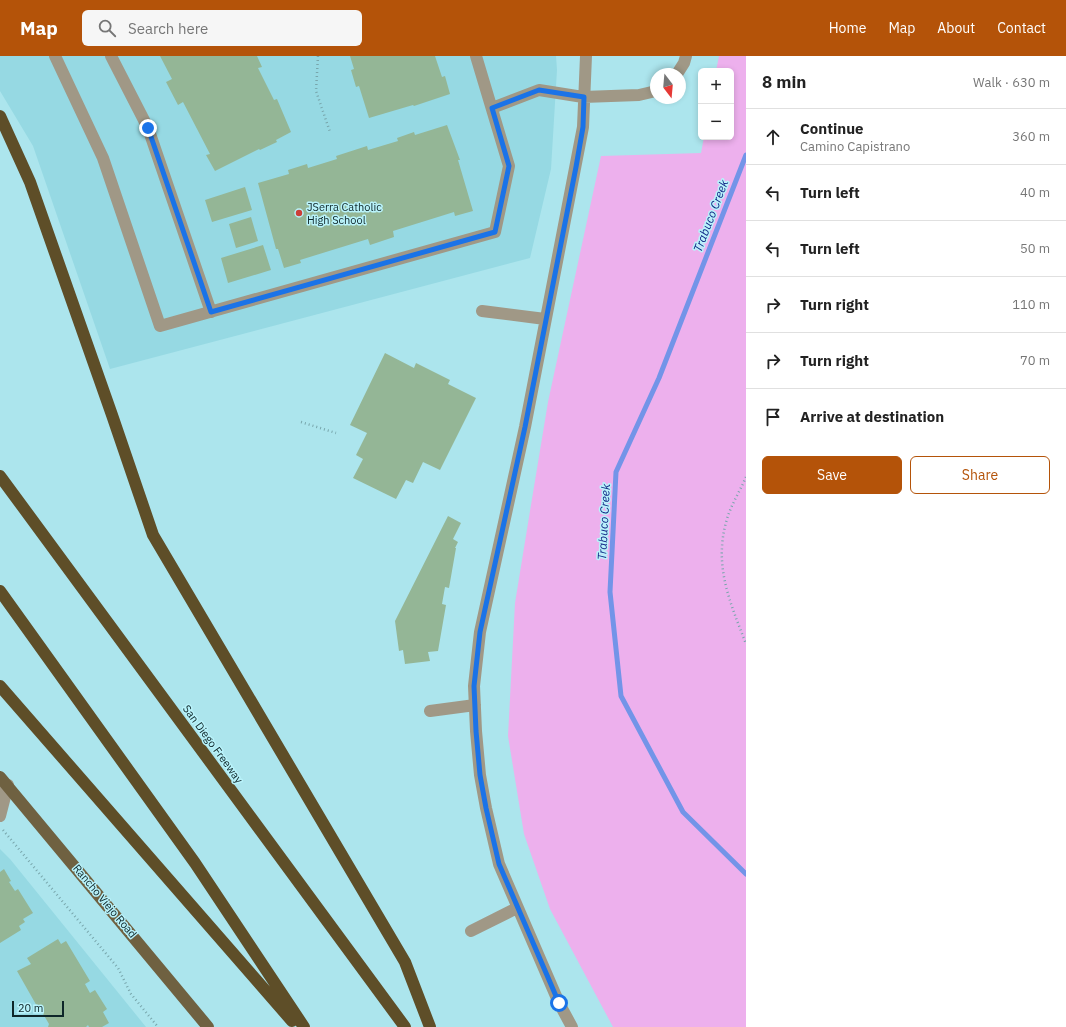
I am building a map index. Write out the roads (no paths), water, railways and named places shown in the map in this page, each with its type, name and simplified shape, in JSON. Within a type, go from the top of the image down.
[{"type":"highway","points":[[0,116],[30,182],[153,536],[405,962],[430,1027]]},
{"type":"highway","name":"San Diego Freeway","points":[[0,476],[406,1027]]},
{"type":"highway","points":[[0,591],[195,863],[304,1027]]},
{"type":"highway","points":[[0,686],[297,1027]]},
{"type":"main road","name":"Rancho Viejo Road","points":[[3,783],[208,1027]]},
{"type":"street","points":[[55,56],[103,158],[160,326],[495,232],[509,166],[492,108],[480,57]]},
{"type":"street","points":[[111,56],[148,128],[211,312]]},
{"type":"street","points":[[572,1027],[559,1003],[499,864],[486,808],[480,768],[474,686],[480,632],[525,427],[583,127],[586,56]]},
{"type":"street","points":[[681,68],[686,56]]},
{"type":"street","points":[[492,108],[539,90],[584,97],[639,95],[650,92]]},
{"type":"street","points":[[482,311],[545,319]]},
{"type":"street","points":[[430,711],[475,705]]},
{"type":"street","points":[[0,816],[3,783]]},
{"type":"street","points":[[471,931],[517,908]]},
{"type":"waterway","name":"Trabuco Creek","points":[[746,155],[659,378],[616,472],[610,592],[621,696],[683,812],[746,874]]},
{"type":"place","name":"JSerra Catholic High School","points":[[299,213]]}]
